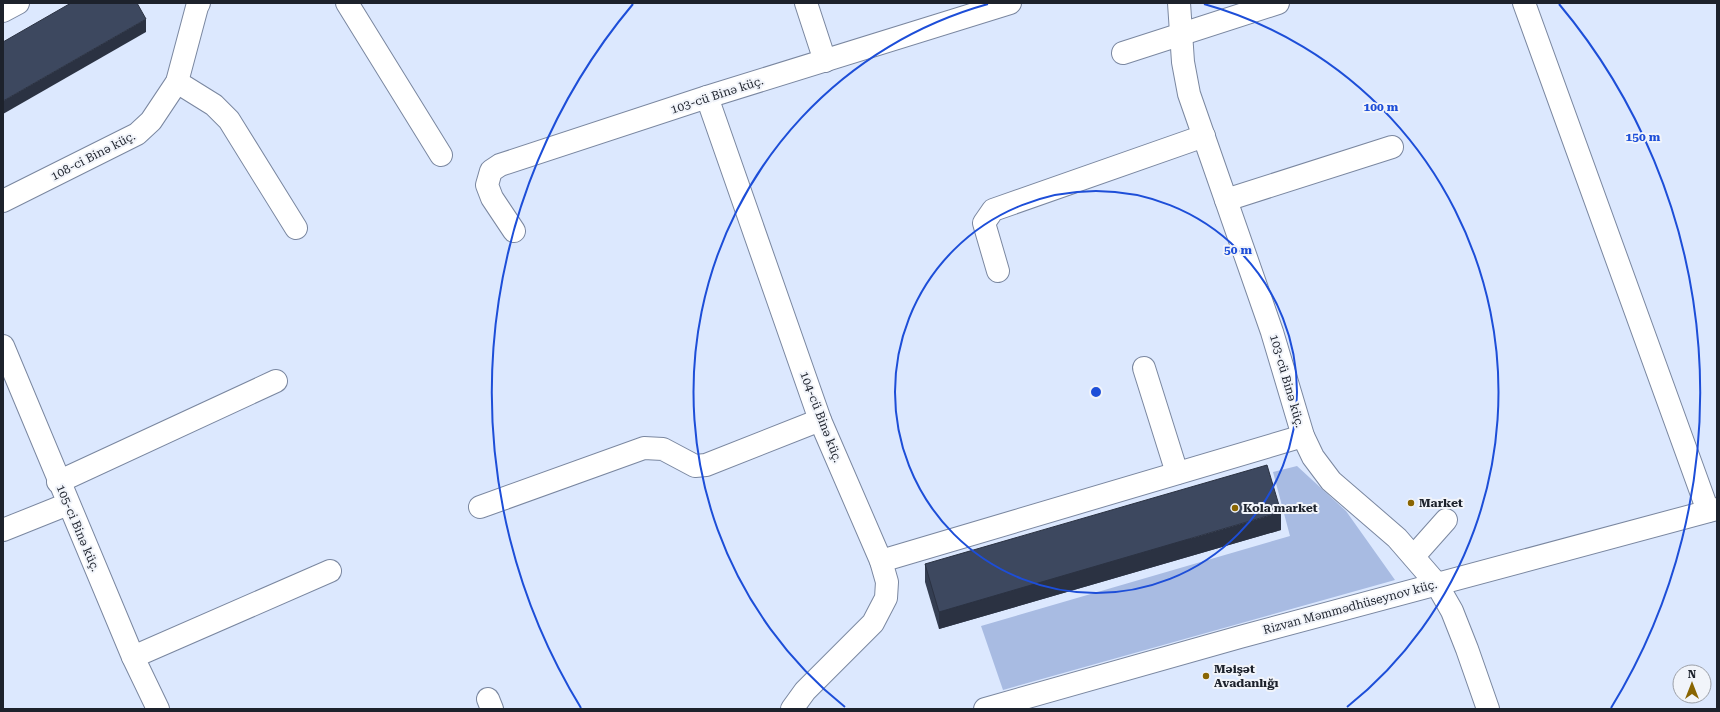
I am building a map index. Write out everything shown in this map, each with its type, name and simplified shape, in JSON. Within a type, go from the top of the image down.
[{"type":"street","points":[[3,11],[18,3]]},
{"type":"street","name":"108-ci Binə küç.","points":[[3,201],[137,134],[151,121],[177,82],[196,7],[199,3]]},
{"type":"street","points":[[347,3],[442,155]]},
{"type":"street","points":[[806,3],[825,61]]},
{"type":"street","name":"103-cü Binə küç.","points":[[514,232],[492,198],[487,185],[491,171],[500,165],[707,97],[1010,3]]},
{"type":"street","name":"103-cü Binə küç.","points":[[1179,3],[1183,62],[1189,94],[1272,332],[1303,436],[1313,457],[1331,481],[1397,538],[1436,583],[1452,611],[1488,709]]},
{"type":"street","points":[[1123,53],[1278,3]]},
{"type":"street","points":[[1524,3],[1713,510]]},
{"type":"street","points":[[177,82],[214,105],[229,120],[296,228]]},
{"type":"street","name":"104-cü Binə küç.","points":[[707,97],[820,420],[881,561],[887,582],[886,598],[873,623],[805,691],[792,709]]},
{"type":"street","points":[[998,271],[984,222],[993,210],[1204,136]]},
{"type":"street","points":[[1226,200],[1392,147]]},
{"type":"street","name":"105-ci Binə küç.","points":[[3,346],[58,482],[133,657],[158,709]]},
{"type":"street","points":[[1144,368],[1177,473]]},
{"type":"street","points":[[58,482],[276,381]]},
{"type":"street","points":[[480,507],[644,448],[663,449],[695,466],[706,464],[820,420]]},
{"type":"street","points":[[881,561],[1303,436]]},
{"type":"street","points":[[3,530],[68,504]]},
{"type":"street","name":"Rizvan Məmmədhüseynov küç.","points":[[987,709],[1436,583],[1713,510]]},
{"type":"street","points":[[1414,556],[1446,520]]},
{"type":"street","points":[[133,657],[330,571]]},
{"type":"shaded area","points":[[1297,466],[1346,511],[1395,580],[1003,690],[981,626],[1290,536],[1273,472]]},
{"type":"building","points":[[71,3],[137,3],[146,19],[3,101],[3,42]]},
{"type":"building","points":[[1267,465],[1281,512],[939,612],[925,564]]},
{"type":"place","name":"Market","points":[[1411,503]]},
{"type":"place","name":"Kola market","points":[[1235,508]]},
{"type":"place","name":"Məişət Avadanlığı","points":[[1206,676]]}]
